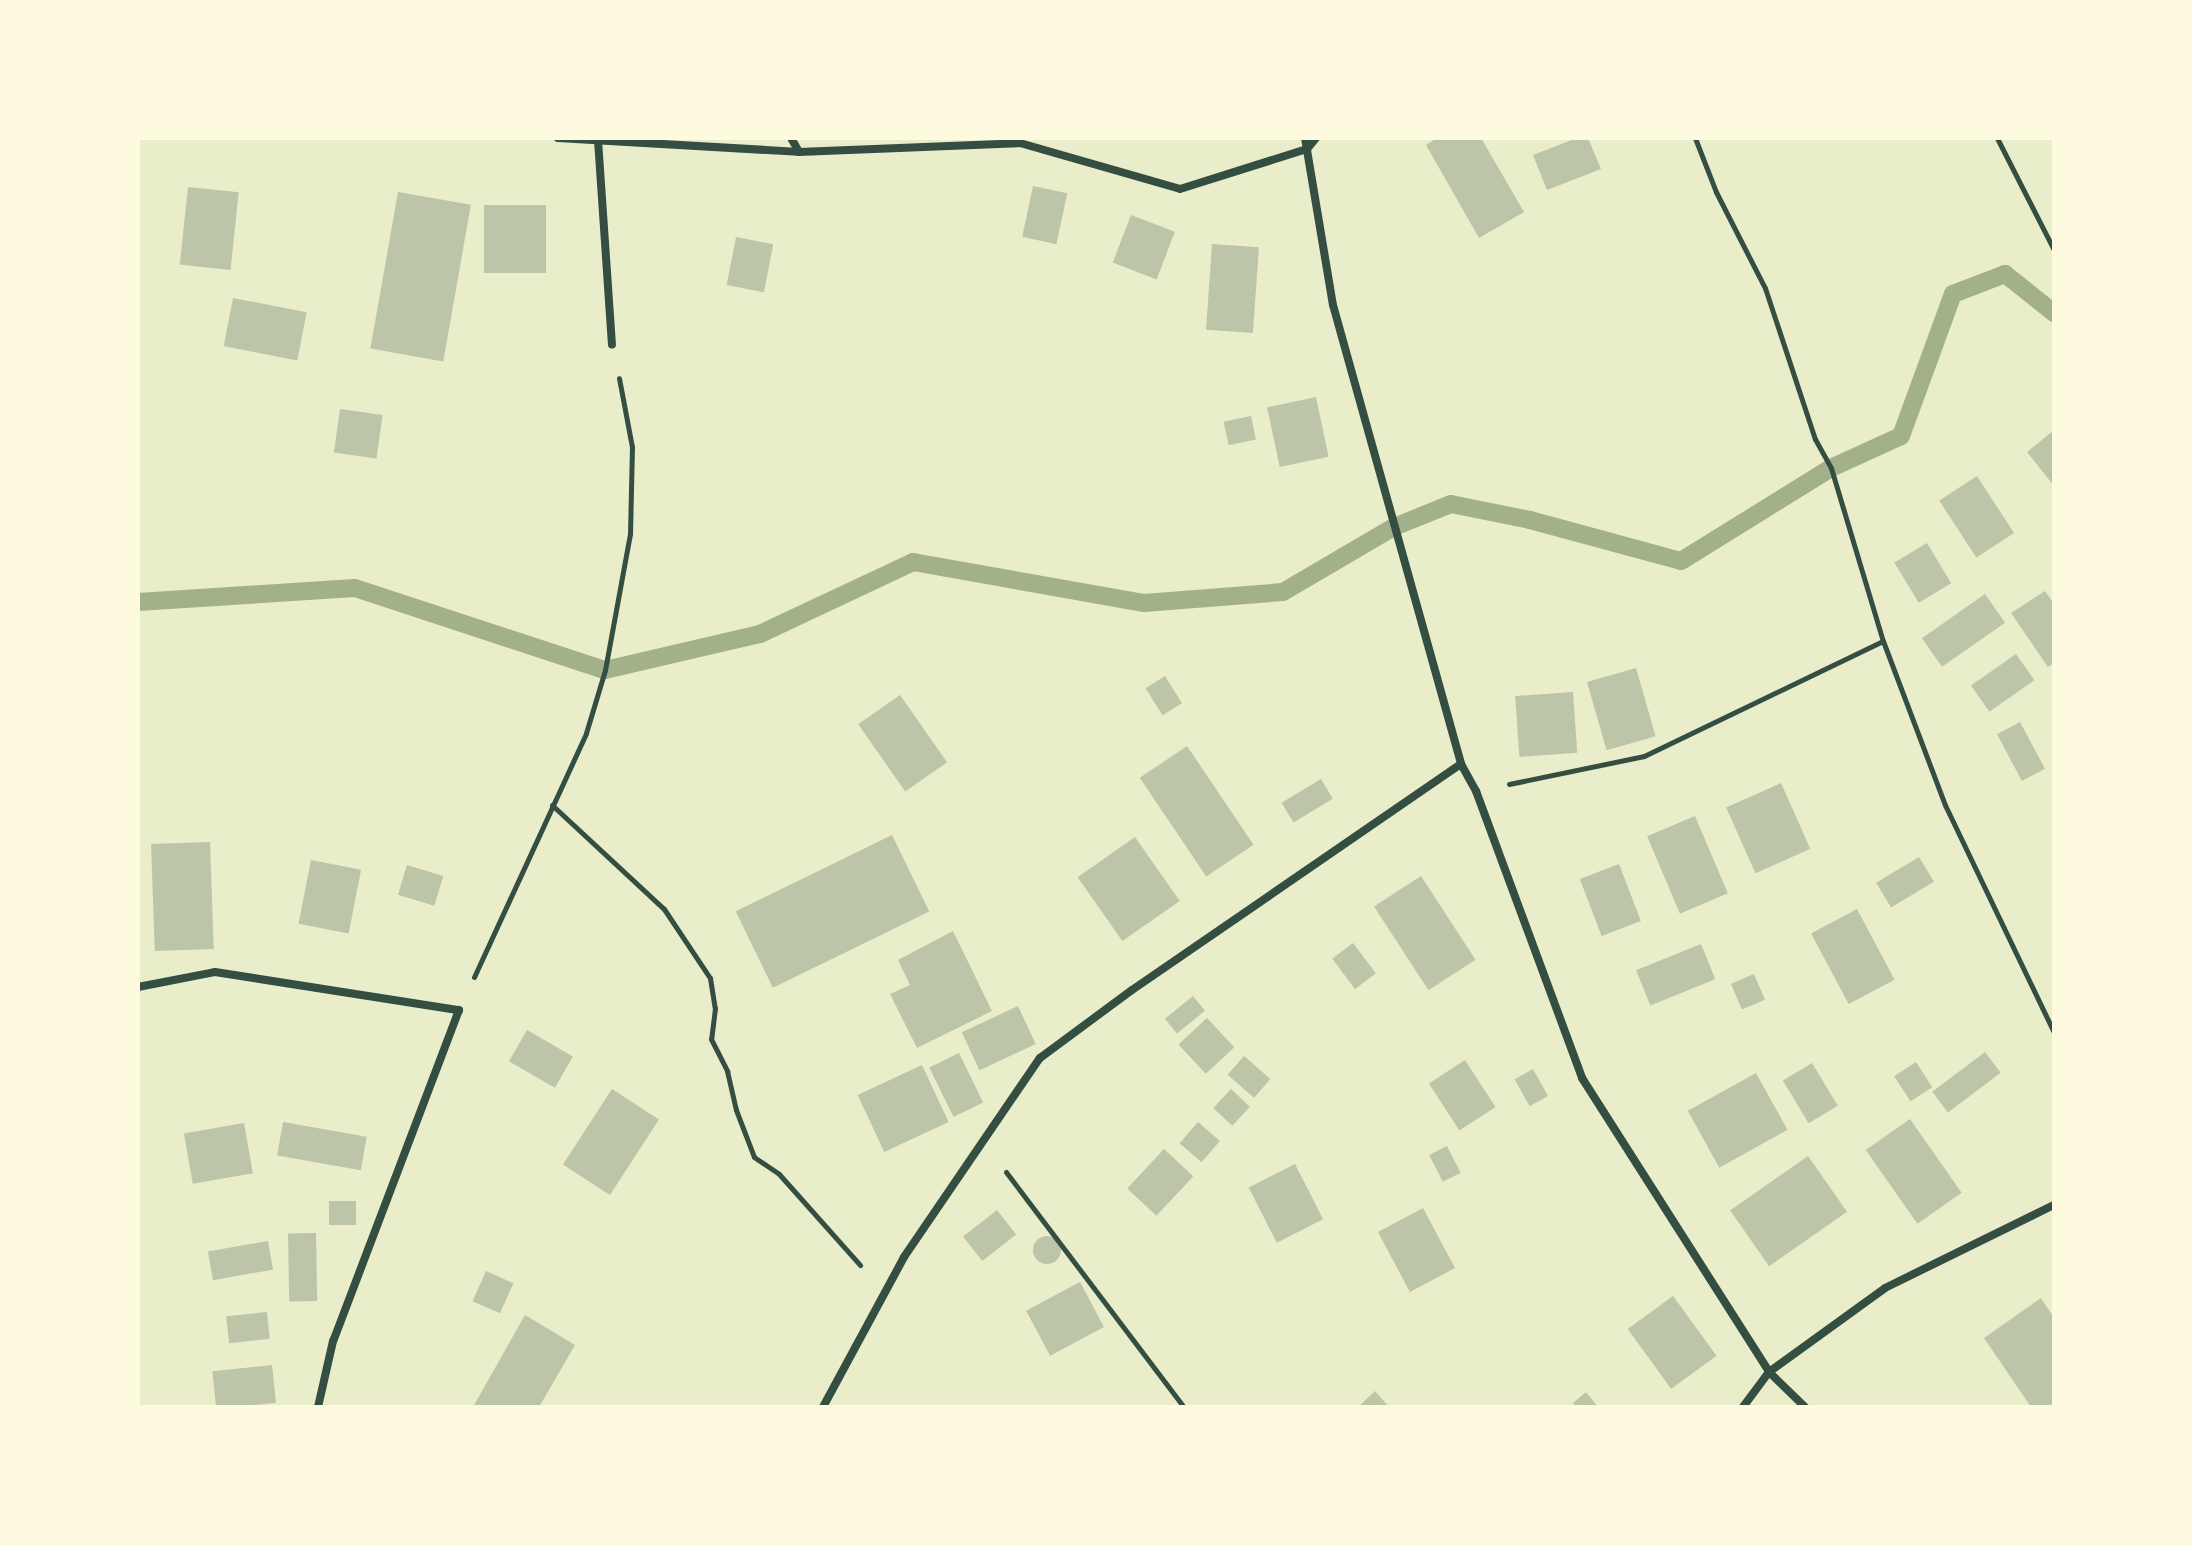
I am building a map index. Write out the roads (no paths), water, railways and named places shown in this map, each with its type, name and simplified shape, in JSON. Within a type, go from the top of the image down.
[{"type":"street","points":[[558,138],[799,152],[1020,143],[1180,189],[1307,149],[1316,138]]},
{"type":"street","points":[[791,138],[799,152]]},
{"type":"street","points":[[1305,138],[1333,305],[1461,764],[1476,791],[1582,1078],[1769,1372],[1805,1407]]},
{"type":"street","points":[[598,140],[612,345]]},
{"type":"street","points":[[823,1407],[904,1257],[1040,1058],[1132,990],[1461,764]]},
{"type":"street","points":[[138,987],[215,972],[459,1010],[333,1341],[319,1406]]},
{"type":"street","points":[[1743,1407],[1769,1372],[1885,1288],[2054,1205]]},
{"type":"waterway","points":[[138,602],[355,588],[605,670],[760,634],[913,562],[1144,603],[1283,592],[1394,527],[1451,504],[1530,520],[1681,561],[1831,468],[1901,436],[1953,294],[2005,274],[2054,313]]}]
